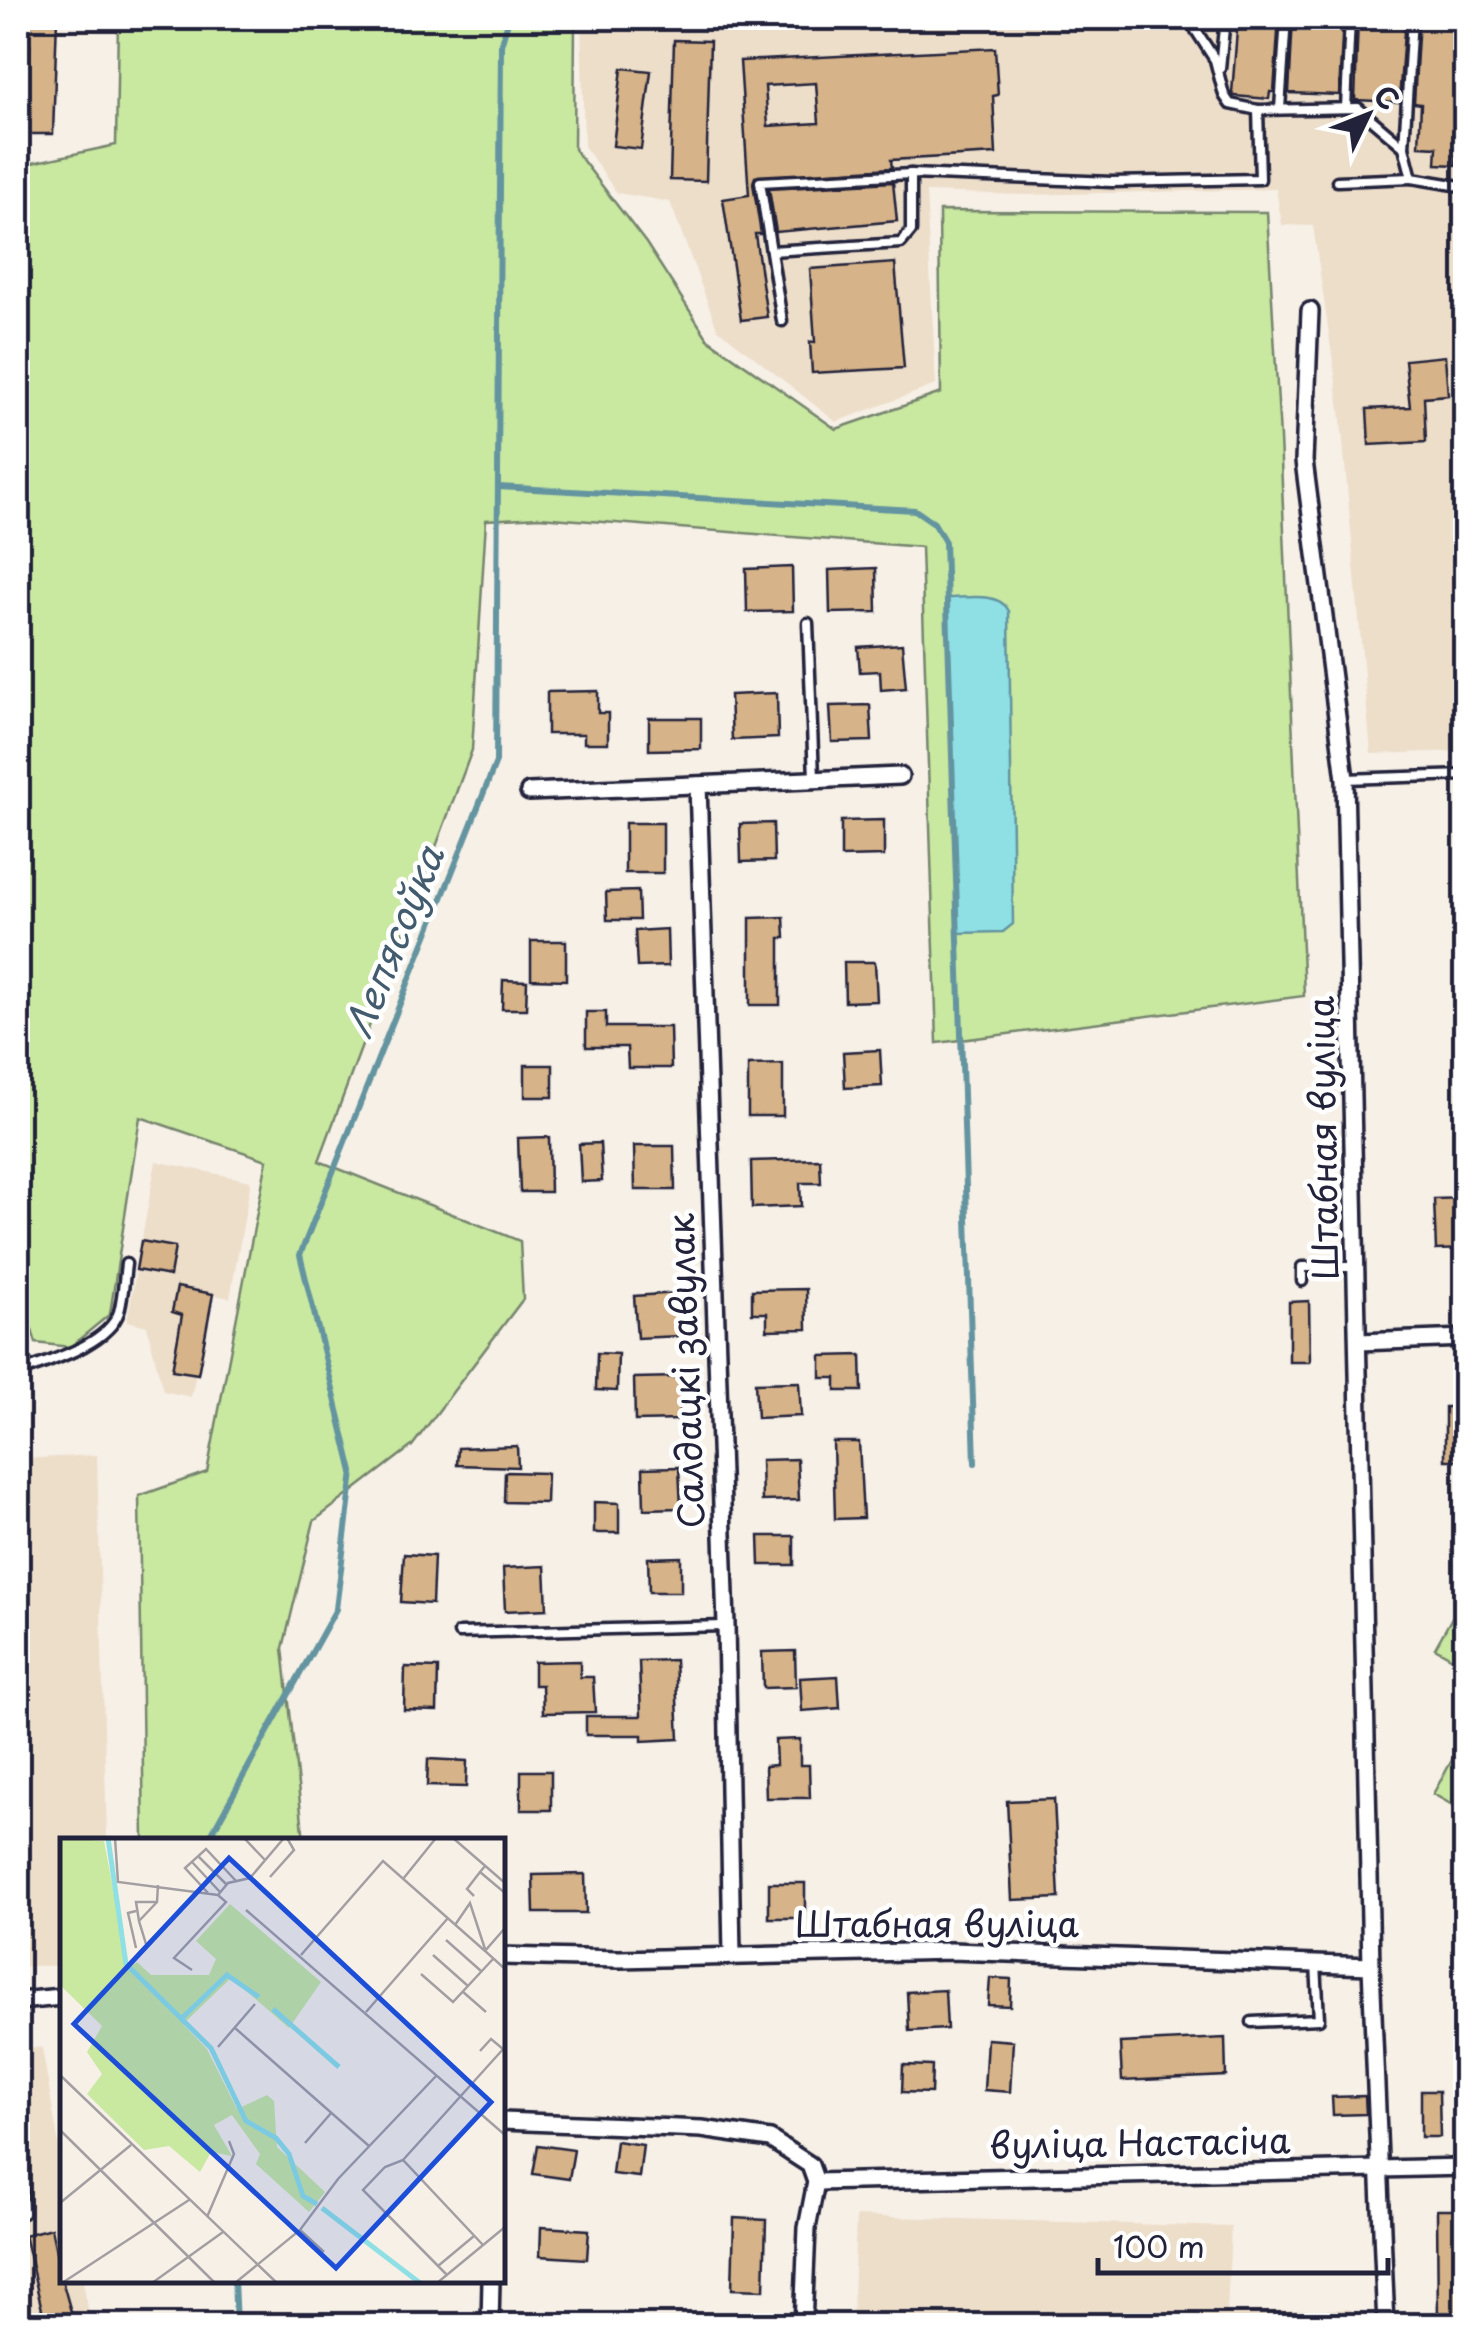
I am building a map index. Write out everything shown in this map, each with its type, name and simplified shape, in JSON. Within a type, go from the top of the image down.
[{"type":"street","name":"Штабная вуліца","points":[[1310,311],[1304,461],[1345,779],[1371,1966],[1386,2326]]},
{"type":"street","points":[[529,792],[900,776]]},
{"type":"street","name":"Салдацкі завулак","points":[[698,786],[726,1626],[732,1955]]},
{"type":"street","points":[[1360,1342],[1466,1338]]},
{"type":"street","name":"Штабная вуліца","points":[[505,1956],[619,1959],[951,1951],[1371,1966]]},
{"type":"street","points":[[19,2001],[60,1996]]},
{"type":"street","points":[[505,2120],[702,2129],[770,2140],[810,2165],[816,2182],[806,2228],[803,2326]]},
{"type":"street","name":"вуліца Настасіча","points":[[816,2182],[1466,2168]]},
{"type":"street","points":[[490,2326],[491,2283]]},
{"type":"lane","points":[[1188,18],[1207,44],[1230,104],[1258,110],[1358,108],[1404,147]]},
{"type":"lane","points":[[1220,78],[1225,18]]},
{"type":"lane","points":[[1280,109],[1286,18]]},
{"type":"lane","points":[[1346,108],[1350,18]]},
{"type":"lane","points":[[1412,18],[1404,147],[1412,178]]},
{"type":"lane","points":[[782,320],[760,182],[910,174],[1112,182],[1260,179],[1258,110]]},
{"type":"lane","points":[[771,250],[901,243],[911,231],[910,174]]},
{"type":"lane","points":[[1337,181],[1412,178],[1466,187]]},
{"type":"lane","points":[[808,622],[814,780]]},
{"type":"lane","points":[[1345,779],[1466,775]]},
{"type":"lane","points":[[18,1372],[88,1344],[106,1328],[118,1316],[126,1264]]},
{"type":"lane","points":[[1302,1281],[1302,1268],[1357,1267]]},
{"type":"lane","points":[[459,1633],[726,1626]]},
{"type":"lane","points":[[1252,2022],[1319,2019],[1316,1964]]},
{"type":"lane","points":[[19,2001],[24,2213]]},
{"type":"shaded area","points":[[581,18],[1465,18],[1465,751],[1371,754],[1340,409],[1313,226],[1282,225],[1276,189],[1024,195],[926,192],[936,385],[836,422],[717,328],[670,202],[617,193],[584,146]]},
{"type":"shaded area","points":[[156,1161],[251,1181],[230,1298],[213,1295],[191,1397],[163,1391],[147,1326],[127,1321]]},
{"type":"shaded area","points":[[97,1455],[107,1838],[60,1838],[60,1966],[18,1966],[18,1459]]},
{"type":"shaded area","points":[[18,2046],[42,2048],[60,2152],[60,2283],[83,2283],[91,2325],[18,2326]]},
{"type":"shaded area","points":[[856,2216],[1231,2227],[1227,2312],[1350,2309],[1351,2325],[852,2325]]},
{"type":"green space","points":[[118,18],[538,18],[575,22],[574,149],[646,243],[708,339],[836,429],[941,393],[939,211],[1267,212],[1304,996],[937,1043],[921,547],[539,517],[486,520],[472,750],[319,1161],[520,1241],[523,1299],[412,1446],[314,1521],[283,1648],[304,1838],[144,1838],[139,1496],[207,1472],[267,1160],[140,1117],[110,1314],[70,1347],[36,1343],[18,1284],[18,166],[116,145]]},
{"type":"green space","points":[[1465,1594],[1465,1665],[1435,1648]]},
{"type":"green space","points":[[1460,1746],[1465,1749],[1465,1812],[1433,1794]]},
{"type":"water","points":[[947,598],[990,598],[1009,611],[1013,924],[1003,932],[958,933]]},
{"type":"building","points":[[18,18],[57,18],[53,134],[28,134],[30,46],[18,46]]},
{"type":"building","points":[[1238,18],[1279,18],[1274,92],[1270,92],[1269,99],[1232,93]]},
{"type":"building","points":[[1293,18],[1343,18],[1339,95],[1289,93]]},
{"type":"building","points":[[1358,18],[1405,18],[1399,102],[1355,100]]},
{"type":"building","points":[[1419,18],[1463,18],[1456,165],[1436,164],[1437,147],[1419,146],[1421,104],[1414,103]]},
{"type":"building","points":[[674,40],[710,41],[706,181],[670,180]]},
{"type":"building","points":[[995,48],[996,154],[891,160],[892,168],[755,177],[761,234],[755,234],[767,317],[741,320],[723,199],[749,195],[740,61]],"holes":[[[816,83],[819,123],[768,126],[765,86]]]},
{"type":"building","points":[[622,68],[651,71],[641,149],[613,146]]},
{"type":"building","points":[[893,182],[897,221],[776,232],[769,189]]},
{"type":"building","points":[[895,263],[904,368],[812,373],[810,342],[815,342],[810,269]]},
{"type":"building","points":[[1445,356],[1448,395],[1424,397],[1426,442],[1369,445],[1367,409],[1410,407],[1405,360]]},
{"type":"building","points":[[792,567],[793,611],[747,612],[746,569]]},
{"type":"building","points":[[876,568],[877,612],[830,613],[829,570]]},
{"type":"building","points":[[902,644],[906,688],[881,690],[880,671],[860,672],[858,647]]},
{"type":"building","points":[[598,691],[598,713],[608,713],[608,743],[584,743],[584,734],[547,734],[547,692]]},
{"type":"building","points":[[777,693],[778,738],[732,740],[730,695]]},
{"type":"building","points":[[870,705],[872,741],[832,742],[830,706]]},
{"type":"building","points":[[649,718],[701,718],[701,749],[649,750]]},
{"type":"building","points":[[884,820],[884,856],[841,857],[841,821]]},
{"type":"building","points":[[625,823],[663,823],[663,873],[625,873]]},
{"type":"building","points":[[773,823],[774,861],[741,862],[740,824]]},
{"type":"building","points":[[638,891],[639,920],[607,920],[606,892]]},
{"type":"building","points":[[784,917],[785,938],[780,938],[780,1005],[750,1005],[750,918]]},
{"type":"building","points":[[667,929],[668,966],[637,967],[635,931]]},
{"type":"building","points":[[531,941],[566,941],[566,980],[531,979]]},
{"type":"building","points":[[844,962],[875,962],[877,1001],[845,1002]]},
{"type":"building","points":[[503,980],[527,981],[526,1009],[502,1009]]},
{"type":"building","points":[[586,1012],[606,1012],[606,1027],[670,1027],[671,1068],[628,1068],[627,1047],[586,1047]]},
{"type":"building","points":[[880,1050],[882,1086],[845,1088],[843,1052]]},
{"type":"building","points":[[783,1064],[783,1116],[748,1116],[748,1065]]},
{"type":"building","points":[[525,1065],[553,1065],[553,1097],[525,1097]]},
{"type":"building","points":[[549,1137],[550,1192],[520,1192],[518,1138]]},
{"type":"building","points":[[600,1143],[602,1181],[581,1182],[579,1144]]},
{"type":"building","points":[[634,1146],[674,1146],[675,1190],[635,1190]]},
{"type":"building","points":[[820,1159],[821,1183],[800,1183],[801,1206],[752,1208],[751,1161]]},
{"type":"building","points":[[1466,1198],[1466,1249],[1436,1250],[1434,1199]]},
{"type":"building","points":[[141,1241],[175,1247],[170,1276],[136,1270]]},
{"type":"building","points":[[177,1287],[213,1294],[198,1374],[172,1370],[182,1315],[172,1312]]},
{"type":"building","points":[[806,1289],[807,1329],[767,1330],[767,1313],[752,1313],[752,1290]]},
{"type":"building","points":[[677,1293],[680,1336],[637,1338],[634,1296]]},
{"type":"building","points":[[1309,1301],[1310,1362],[1289,1362],[1289,1302]]},
{"type":"building","points":[[597,1353],[618,1354],[617,1391],[596,1390]]},
{"type":"building","points":[[861,1355],[862,1391],[836,1391],[836,1378],[821,1378],[821,1356]]},
{"type":"building","points":[[679,1377],[680,1420],[635,1421],[634,1378]]},
{"type":"building","points":[[799,1382],[801,1416],[757,1418],[755,1383]]},
{"type":"building","points":[[1445,1407],[1466,1407],[1466,1460],[1445,1460]]},
{"type":"building","points":[[833,1442],[859,1442],[863,1518],[835,1519]]},
{"type":"building","points":[[517,1446],[518,1467],[457,1465],[458,1448]]},
{"type":"building","points":[[797,1459],[799,1500],[762,1501],[761,1460]]},
{"type":"building","points":[[679,1467],[681,1508],[644,1509],[643,1468]]},
{"type":"building","points":[[505,1472],[547,1473],[546,1503],[504,1502]]},
{"type":"building","points":[[594,1502],[619,1503],[619,1533],[594,1533]]},
{"type":"building","points":[[759,1536],[794,1536],[794,1565],[760,1565]]},
{"type":"building","points":[[404,1554],[434,1556],[432,1604],[401,1602]]},
{"type":"building","points":[[681,1557],[681,1592],[649,1592],[648,1558]]},
{"type":"building","points":[[545,1566],[547,1609],[505,1611],[503,1568]]},
{"type":"building","points":[[795,1651],[796,1687],[763,1688],[762,1652]]},
{"type":"building","points":[[675,1660],[679,1739],[642,1741],[642,1735],[586,1735],[586,1716],[641,1716],[639,1661]]},
{"type":"building","points":[[580,1661],[580,1677],[593,1677],[595,1712],[543,1713],[542,1685],[534,1685],[534,1662]]},
{"type":"building","points":[[405,1667],[438,1668],[437,1711],[404,1710]]},
{"type":"building","points":[[838,1676],[840,1708],[802,1711],[800,1678]]},
{"type":"building","points":[[800,1739],[800,1765],[809,1765],[810,1798],[766,1798],[765,1766],[776,1765],[775,1740]]},
{"type":"building","points":[[428,1759],[467,1761],[466,1787],[427,1786]]},
{"type":"building","points":[[521,1771],[551,1771],[551,1810],[521,1810]]},
{"type":"building","points":[[1054,1799],[1059,1898],[1012,1900],[1007,1801]]},
{"type":"building","points":[[585,1874],[586,1913],[534,1913],[533,1875]]},
{"type":"building","points":[[769,1883],[805,1883],[805,1918],[769,1918]]},
{"type":"building","points":[[990,1978],[1011,1979],[1010,2006],[988,2005]]},
{"type":"building","points":[[945,1990],[947,2029],[909,2031],[907,1992]]},
{"type":"building","points":[[1225,2038],[1226,2076],[1122,2081],[1120,2043]]},
{"type":"building","points":[[987,2039],[1013,2041],[1010,2092],[984,2090]]},
{"type":"building","points":[[903,2065],[932,2066],[931,2093],[902,2092]]},
{"type":"building","points":[[1421,2091],[1439,2091],[1440,2137],[1421,2137]]},
{"type":"building","points":[[1365,2096],[1366,2114],[1333,2115],[1332,2097]]},
{"type":"building","points":[[616,2141],[643,2145],[639,2177],[612,2174]]},
{"type":"building","points":[[538,2145],[574,2150],[569,2179],[533,2174]]},
{"type":"building","points":[[1437,2210],[1466,2210],[1466,2326],[1438,2326]]},
{"type":"building","points":[[734,2218],[766,2220],[764,2290],[732,2289]]},
{"type":"building","points":[[541,2227],[589,2230],[587,2259],[540,2256]]},
{"type":"building","points":[[51,2228],[60,2283],[75,2326],[46,2326],[24,2235]]},
{"type":"waterway","name":"Лепясоўка","points":[[209,1838],[336,1609],[353,1472],[300,1255],[496,762],[501,45],[509,18]]},
{"type":"waterway","points":[[498,487],[915,510],[934,523],[945,542],[975,1463]]},
{"type":"waterway","name":"Лепясоўка","points":[[234,2283],[236,2326]]}]
